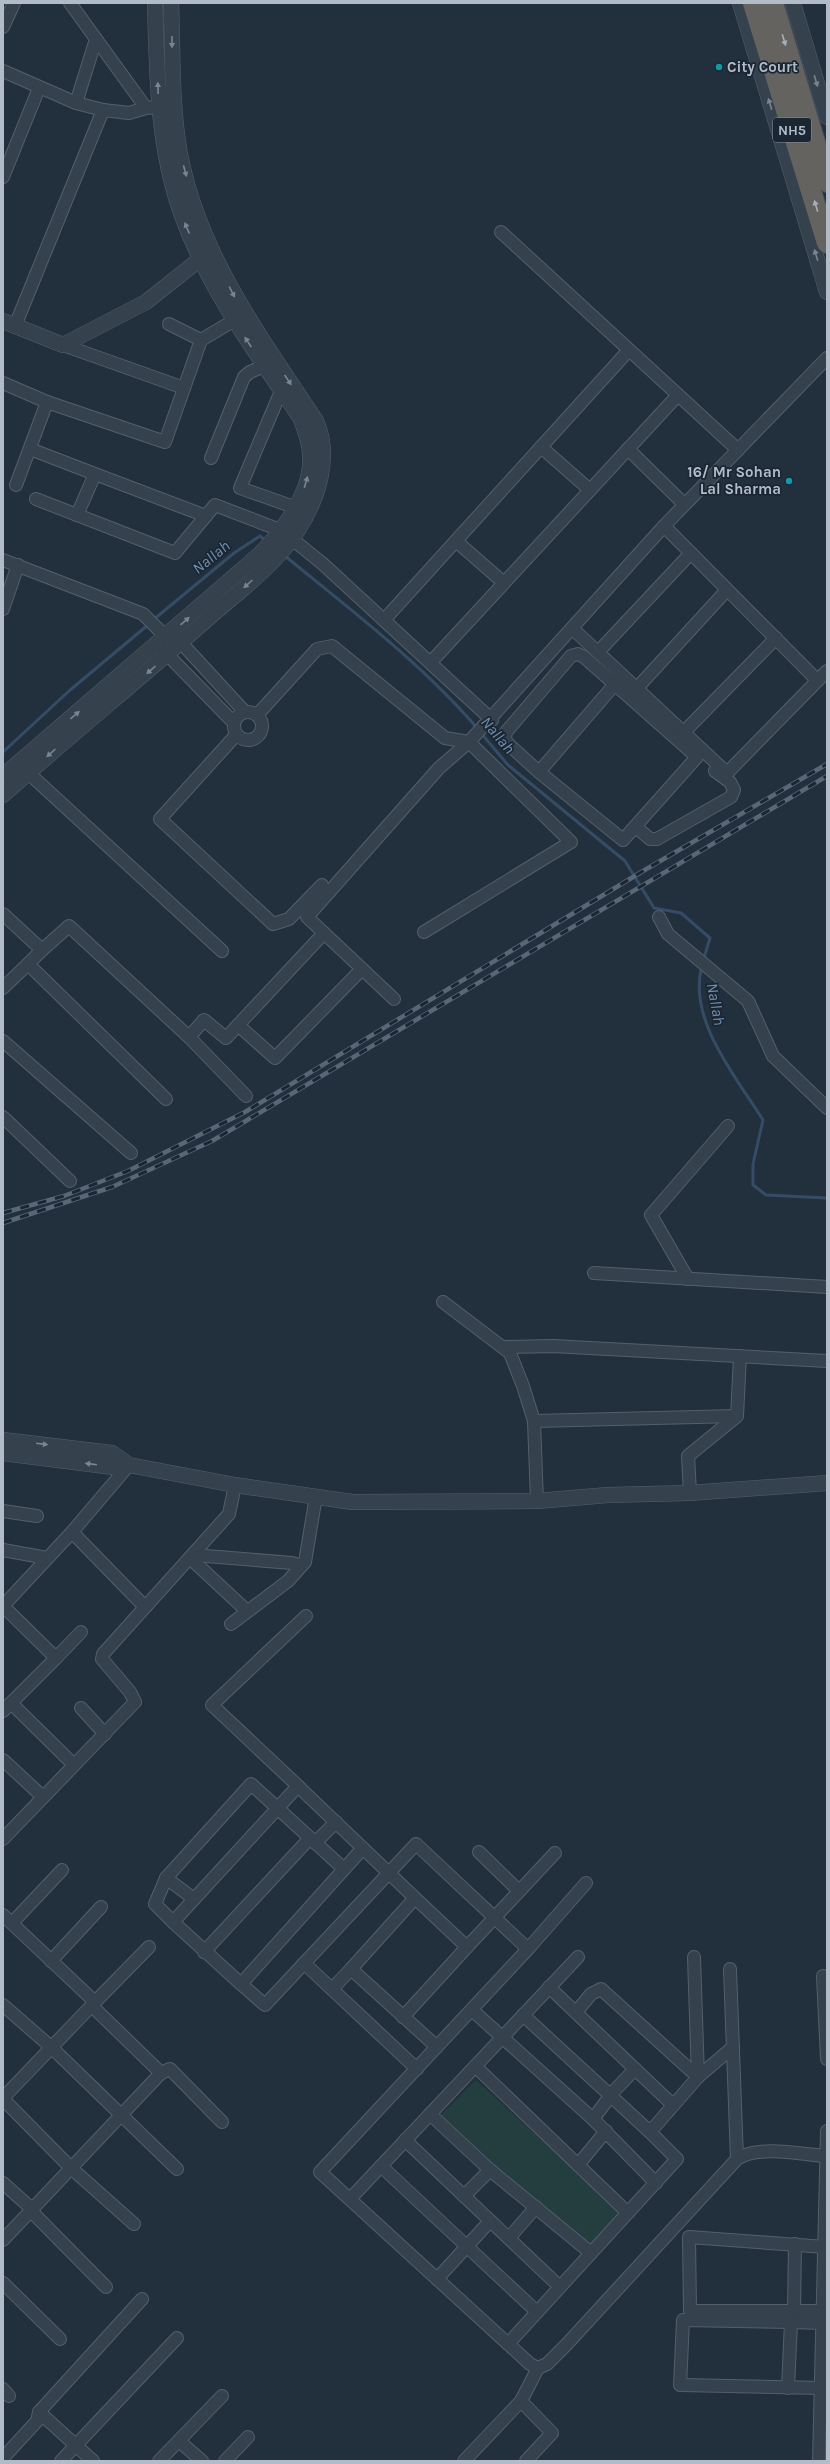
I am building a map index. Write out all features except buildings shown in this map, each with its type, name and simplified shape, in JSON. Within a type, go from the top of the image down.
[{"type":"highway","name":"NH5","points":[[753,3],[827,243]]},
{"type":"highway","name":"NH5","points":[[773,3],[827,182]]},
{"type":"street","points":[[3,27],[14,3]]},
{"type":"street","points":[[70,3],[96,39],[152,107]]},
{"type":"street","points":[[3,795],[23,768],[278,543],[307,513],[321,475],[323,458],[320,430],[181,213],[152,107],[154,3]]},
{"type":"street","points":[[171,3],[174,106],[181,155],[202,227],[206,254],[233,321],[300,419],[308,438],[310,471],[304,489],[294,507],[278,543]]},
{"type":"street","points":[[740,3],[827,292]]},
{"type":"street","points":[[793,3],[824,99],[827,117]]},
{"type":"street","points":[[76,103],[96,39]]},
{"type":"street","points":[[3,71],[76,103],[103,110],[128,113],[152,107],[174,106]]},
{"type":"street","points":[[3,176],[39,88]]},
{"type":"street","points":[[103,110],[9,324],[184,388]]},
{"type":"street","points":[[501,232],[738,450]]},
{"type":"street","points":[[64,345],[146,302],[206,254]]},
{"type":"street","points":[[3,383],[47,402],[165,442],[201,340],[233,321]]},
{"type":"street","points":[[169,324],[201,340]]},
{"type":"street","points":[[384,620],[629,350]]},
{"type":"street","points":[[394,999],[307,917],[439,768],[492,720],[684,504],[827,358]]},
{"type":"street","points":[[211,458],[244,377],[250,372],[264,366]]},
{"type":"street","points":[[282,391],[240,488],[294,507]]},
{"type":"street","points":[[431,662],[678,395]]},
{"type":"street","points":[[16,486],[47,402]]},
{"type":"street","points":[[541,447],[590,490]]},
{"type":"street","points":[[30,449],[206,516]]},
{"type":"street","points":[[628,449],[684,504]]},
{"type":"street","points":[[77,515],[95,474]]},
{"type":"street","points":[[36,499],[175,553],[215,505],[278,543],[384,620],[492,720]]},
{"type":"street","points":[[664,526],[817,680]]},
{"type":"street","points":[[456,541],[504,583]]},
{"type":"street","points":[[599,651],[691,553]]},
{"type":"street","points":[[3,560],[135,610],[150,618],[242,740],[249,741],[256,739],[261,734],[261,720],[251,713],[168,640]]},
{"type":"street","points":[[3,608],[18,566]]},
{"type":"street","points":[[637,688],[728,590]]},
{"type":"street","points":[[573,629],[599,651],[727,772],[827,671]]},
{"type":"street","points":[[684,732],[776,638]]},
{"type":"street","points":[[322,885],[289,919],[273,924],[160,819],[235,729],[237,717],[251,713],[317,649],[332,646],[445,738],[469,742],[571,842],[424,932]]},
{"type":"street","points":[[636,827],[650,838],[657,839],[731,797],[734,790],[730,782],[697,757],[584,657],[578,654],[571,656],[506,732],[505,738],[508,743],[539,772],[623,840],[697,757]]},
{"type":"street","points":[[530,677],[542,690]]},
{"type":"street","points":[[539,772],[614,684]]},
{"type":"street","points":[[4,774],[23,768]]},
{"type":"street","points":[[23,768],[222,951]]},
{"type":"street","points":[[3,914],[42,950]]},
{"type":"street","points":[[659,917],[668,934],[748,1001],[773,1056],[827,1108]]},
{"type":"street","points":[[3,988],[69,926],[189,1037],[246,1096]]},
{"type":"street","points":[[189,1037],[204,1020],[226,1038],[324,933]]},
{"type":"street","points":[[28,964],[166,1099]]},
{"type":"street","points":[[238,1025],[275,1058],[362,969]]},
{"type":"street","points":[[3,1041],[132,1152]]},
{"type":"street","points":[[3,1117],[70,1181]]},
{"type":"street","points":[[688,1279],[651,1215],[728,1126]]},
{"type":"street","points":[[594,1273],[827,1287]]},
{"type":"street","points":[[443,1302],[510,1353],[534,1421],[537,1501]]},
{"type":"street","points":[[503,1348],[553,1346],[827,1361]]},
{"type":"street","points":[[690,1493],[688,1456],[737,1416],[740,1356]]},
{"type":"street","points":[[534,1421],[737,1416]]},
{"type":"street","points":[[3,1440],[112,1453],[129,1464],[235,1485],[352,1502],[537,1501],[608,1496],[690,1493],[827,1483]]},
{"type":"street","points":[[3,1453],[113,1467],[129,1464]]},
{"type":"street","points":[[56,1658],[3,1606],[72,1532],[129,1464]]},
{"type":"street","points":[[4,1836],[135,1702],[130,1692],[102,1659],[103,1654],[229,1514],[235,1485]]},
{"type":"street","points":[[231,1624],[288,1581],[305,1562],[311,1536],[316,1496]]},
{"type":"street","points":[[3,1512],[37,1516]]},
{"type":"street","points":[[72,1532],[145,1608]]},
{"type":"street","points":[[3,1550],[47,1558]]},
{"type":"street","points":[[192,1556],[292,1563],[301,1566]]},
{"type":"street","points":[[192,1556],[248,1611]]},
{"type":"street","points":[[306,1616],[212,1705],[467,1947]]},
{"type":"street","points":[[74,1765],[7,1707],[81,1632]]},
{"type":"street","points":[[81,1708],[105,1734]]},
{"type":"street","points":[[3,1760],[43,1797]]},
{"type":"street","points":[[344,1869],[251,1784],[166,1878],[155,1904],[204,1952],[266,2005],[416,1844],[528,1949]]},
{"type":"street","points":[[173,1922],[298,1786]]},
{"type":"street","points":[[204,1952],[313,1841],[336,1822]]},
{"type":"street","points":[[241,1984],[363,1848]]},
{"type":"street","points":[[479,1852],[519,1891]]},
{"type":"street","points":[[403,2017],[554,1853]]},
{"type":"street","points":[[62,1870],[7,1919],[51,1961],[161,2073]]},
{"type":"street","points":[[166,1878],[194,1899]]},
{"type":"street","points":[[538,2368],[530,2364],[320,2172],[472,2010],[586,1883]]},
{"type":"street","points":[[332,1989],[415,1898]]},
{"type":"street","points":[[51,1961],[101,1907]]},
{"type":"street","points":[[134,2224],[71,2168],[3,2099],[149,1946]]},
{"type":"street","points":[[350,2199],[578,1957]]},
{"type":"street","points":[[694,1957],[698,2077]]},
{"type":"street","points":[[304,1963],[417,2069]]},
{"type":"street","points":[[351,1969],[437,2047]]},
{"type":"street","points":[[730,1969],[737,2159]]},
{"type":"street","points":[[823,1976],[827,2059]]},
{"type":"street","points":[[549,1987],[673,2105]]},
{"type":"street","points":[[577,2012],[592,1994],[601,1989],[698,2077]]},
{"type":"street","points":[[3,2005],[51,2047],[177,2169]]},
{"type":"street","points":[[472,2010],[594,2119],[656,2182]]},
{"type":"street","points":[[508,2344],[677,2159],[612,2094],[523,2015]]},
{"type":"street","points":[[650,2132],[698,2077],[733,2047]]},
{"type":"street","points":[[475,2066],[628,2213]]},
{"type":"street","points":[[3,2240],[161,2073],[170,2069],[222,2122]]},
{"type":"street","points":[[594,2119],[612,2094],[635,2069]]},
{"type":"street","points":[[430,2114],[490,2170],[591,2254]]},
{"type":"street","points":[[578,2165],[606,2131]]},
{"type":"street","points":[[820,2461],[825,2247],[825,2156],[827,2131]]},
{"type":"street","points":[[406,2140],[560,2287]]},
{"type":"street","points":[[464,2461],[521,2401],[538,2368],[546,2364],[567,2344],[737,2159],[745,2154],[758,2152],[825,2156]]},
{"type":"street","points":[[381,2166],[538,2312]]},
{"type":"street","points":[[464,2196],[490,2170]]},
{"type":"street","points":[[3,2183],[32,2209],[34,2214],[106,2287]]},
{"type":"street","points":[[509,2238],[536,2207]]},
{"type":"street","points":[[438,2279],[490,2220]]},
{"type":"street","points":[[792,2317],[690,2310],[689,2237],[825,2247]]},
{"type":"street","points":[[788,2388],[795,2244]]},
{"type":"street","points":[[3,2283],[60,2339]]},
{"type":"street","points":[[3,2458],[37,2421],[39,2412],[142,2299]]},
{"type":"street","points":[[822,2388],[680,2385],[683,2320],[823,2317]]},
{"type":"street","points":[[61,2461],[177,2338]]},
{"type":"street","points":[[159,2461],[222,2396]]},
{"type":"street","points":[[521,2401],[552,2433],[526,2461]]},
{"type":"street","points":[[39,2412],[93,2461]]},
{"type":"street","points":[[225,2461],[248,2437]]},
{"type":"street","points":[[179,2441],[202,2461]]},
{"type":"green space","points":[[476,2080],[622,2213],[590,2248],[438,2118]]},
{"type":"waterway","name":"Nallah","points":[[153,620],[234,553],[260,536],[266,541]]},
{"type":"waterway","name":"Nallah","points":[[285,556],[409,659],[433,681],[477,728]]},
{"type":"waterway","name":"Nallah","points":[[3,752],[69,691],[149,624]]},
{"type":"waterway","name":"Nallah","points":[[480,732],[508,765],[625,861],[654,908],[681,913],[710,938],[703,961]]},
{"type":"waterway","name":"Nallah","points":[[702,966],[699,986],[701,1006],[708,1027],[728,1066],[763,1120],[753,1164],[753,1185],[766,1195],[827,1198]]},
{"type":"railway","points":[[3,1213],[64,1196],[128,1171],[245,1112],[643,871],[827,764]]},
{"type":"railway","points":[[3,1223],[112,1187],[212,1141],[827,776]]},
{"type":"place","name":"City Court","points":[[719,67]]},
{"type":"place","name":"16/ Mr Sohan Lal Sharma","points":[[789,481]]}]
